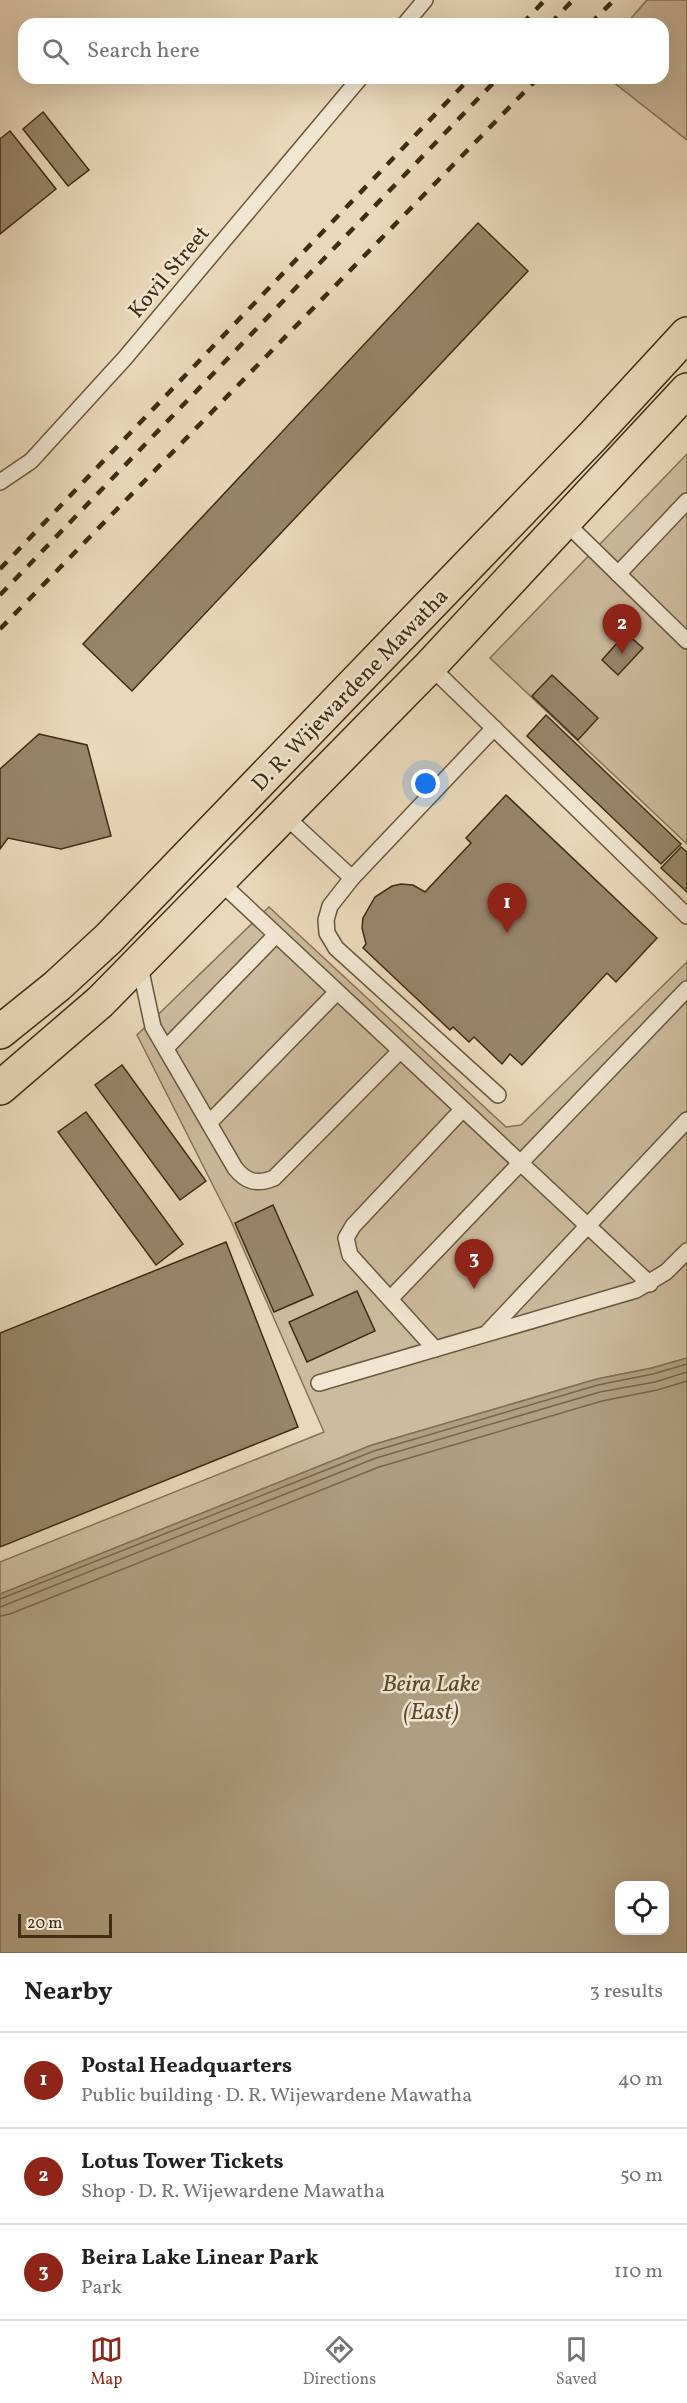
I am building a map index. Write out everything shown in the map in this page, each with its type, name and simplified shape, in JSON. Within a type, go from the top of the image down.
[{"type":"main road","name":"D. R. Wijewardene Mawatha","points":[[0,1032],[57,986],[108,939],[584,445],[687,334]]},
{"type":"main road","name":"D. R. Wijewardene Mawatha","points":[[0,1088],[100,1002],[430,666],[565,522],[683,404]]},
{"type":"lane","points":[[410,18],[425,0]]},
{"type":"lane","name":"Kovil Street","points":[[0,482],[31,461],[125,358],[355,84]]},
{"type":"lane","points":[[618,574],[687,501]]},
{"type":"lane","points":[[565,522],[687,641]]},
{"type":"lane","points":[[430,666],[687,916]]},
{"type":"lane","points":[[494,728],[352,878],[330,906],[326,920],[327,933],[331,942],[498,1095]]},
{"type":"lane","points":[[284,815],[352,878]]},
{"type":"lane","points":[[219,881],[275,936],[650,1284]]},
{"type":"lane","points":[[166,1048],[275,936]]},
{"type":"lane","points":[[139,962],[152,1022],[241,1176],[254,1182],[263,1183],[274,1178],[400,1051]]},
{"type":"lane","points":[[390,1299],[687,989]]},
{"type":"lane","points":[[209,1123],[336,993]]},
{"type":"lane","points":[[435,1349],[350,1255],[347,1248],[349,1231],[462,1110]]},
{"type":"lane","points":[[488,1332],[687,1120]]},
{"type":"lane","points":[[319,1383],[650,1284],[687,1251]]},
{"type":"shaded area","points":[[647,0],[687,0],[687,140],[616,84],[669,84],[669,18],[631,18]]},
{"type":"shaded area","points":[[687,454],[687,844],[490,658]]},
{"type":"shaded area","points":[[269,907],[506,1127],[521,1125],[687,962],[687,1358],[597,1379],[372,1445],[0,1594],[0,1562],[324,1432],[231,1221],[137,1035]]},
{"type":"water","name":"Beira Lake (East)","points":[[687,1358],[687,1953],[0,1953],[0,1594],[372,1445],[597,1379]]},
{"type":"building","points":[[43,112],[89,170],[68,186],[23,129]]},
{"type":"building","points":[[10,131],[56,189],[0,234],[0,139]]},
{"type":"building","points":[[478,223],[528,271],[132,691],[83,644]]},
{"type":"building","points":[[626,633],[643,648],[618,675],[602,660]]},
{"type":"building","points":[[552,675],[598,718],[578,740],[532,696]]},
{"type":"building","points":[[546,715],[681,844],[661,864],[527,736]]},
{"type":"building","points":[[39,734],[87,745],[111,836],[61,849],[8,838],[0,849],[0,769]]},
{"type":"building","points":[[506,795],[657,938],[616,982],[607,973],[522,1065],[510,1054],[502,1064],[474,1037],[469,1042],[453,1027],[450,1030],[363,948],[366,944],[362,928],[363,918],[375,897],[392,886],[401,884],[413,885],[425,892],[471,843],[466,838]]},
{"type":"building","points":[[681,847],[687,852],[687,892],[661,868]]},
{"type":"building","points":[[122,1065],[206,1181],[180,1200],[95,1085]]},
{"type":"building","points":[[86,1112],[183,1244],[156,1265],[58,1132]]},
{"type":"building","points":[[273,1205],[313,1295],[274,1312],[235,1223]]},
{"type":"building","points":[[226,1242],[298,1427],[0,1547],[0,1333]]},
{"type":"building","points":[[357,1291],[375,1331],[307,1362],[289,1322]]},
{"type":"railway","points":[[528,18],[545,0]]},
{"type":"railway","points":[[556,18],[573,0]]},
{"type":"railway","points":[[596,18],[614,0]]},
{"type":"railway","points":[[0,569],[464,84]]},
{"type":"railway","points":[[0,595],[492,84]]},
{"type":"railway","points":[[0,629],[532,84]]},
{"type":"place","name":"Lotus Tower Tickets","points":[[622,654]]},
{"type":"place","name":"Postal Headquarters","points":[[507,933]]},
{"type":"place","name":"Beira Lake Linear Park","points":[[474,1289]]}]
